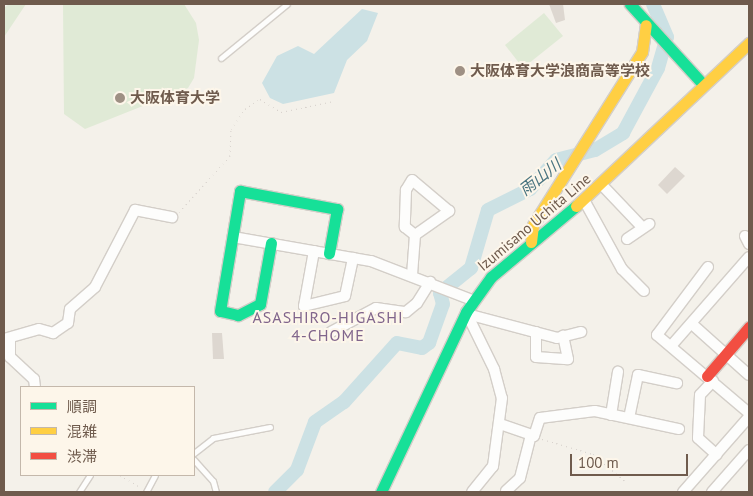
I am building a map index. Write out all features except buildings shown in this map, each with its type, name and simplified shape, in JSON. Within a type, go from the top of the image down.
[{"type":"street","points":[[630,4],[655,35],[702,83]]},
{"type":"street","points":[[531,242],[533,225],[642,52],[646,25]]},
{"type":"street","name":"Izumisano Uchita Line","points":[[381,492],[472,300],[491,277],[602,185],[702,83],[749,43]]},
{"type":"street","points":[[412,180],[449,211],[415,234],[405,227],[406,190],[412,180]]},
{"type":"street","points":[[602,185],[646,226],[627,239]]},
{"type":"street","points":[[271,243],[260,304],[238,315],[220,311],[240,191],[337,209],[329,253]]},
{"type":"street","points":[[584,200],[622,269],[644,291]]},
{"type":"street","points":[[35,386],[34,379],[10,357],[7,339],[39,329],[53,333],[68,323],[70,309],[95,287],[135,210],[172,218]]},
{"type":"street","points":[[412,275],[415,234]]},
{"type":"street","points":[[233,237],[353,258],[412,275],[472,300]]},
{"type":"street","points":[[314,251],[304,306],[345,296],[353,258]]},
{"type":"street","points":[[671,346],[749,257]]},
{"type":"street","points":[[708,267],[657,335],[749,413]]},
{"type":"street","points":[[332,332],[376,308],[406,312],[417,303],[433,283]]},
{"type":"street","points":[[467,313],[536,332],[563,336],[581,332]]},
{"type":"street","points":[[467,313],[499,382],[500,424],[493,466],[472,492]]},
{"type":"street","points":[[692,324],[749,375]]},
{"type":"street","points":[[716,455],[698,438],[695,429],[700,396],[725,354],[749,327]]},
{"type":"street","points":[[536,332],[536,357],[568,359],[563,336]]},
{"type":"street","points":[[611,414],[618,372]]},
{"type":"street","points":[[629,418],[638,375],[677,383]]},
{"type":"street","points":[[506,491],[520,478],[540,418],[595,411],[679,429]]},
{"type":"street","points":[[683,492],[749,418]]},
{"type":"street","points":[[500,424],[533,435]]},
{"type":"street","points":[[712,492],[749,450]]},
{"type":"lane","points":[[221,58],[287,4]]},
{"type":"lane","points":[[195,452],[213,438],[270,428]]},
{"type":"lane","points":[[195,461],[212,481],[216,492]]},
{"type":"lane","points":[[79,492],[89,476]]},
{"type":"lane","points":[[147,491],[154,476]]},
{"type":"path","points":[[172,218],[226,161],[232,150],[233,123],[244,109],[260,99],[281,112],[334,101]]},
{"type":"path","points":[[533,435],[588,452],[625,481]]},
{"type":"path","points":[[122,476],[147,491]]},
{"type":"green space","points":[[9,4],[26,4],[4,37],[4,8]]},
{"type":"green space","points":[[63,4],[184,4],[196,23],[199,40],[194,78],[188,88],[85,129],[64,114]]},
{"type":"green space","points":[[544,13],[563,36],[523,68],[505,45]]},
{"type":"shaded area","points":[[362,9],[378,13],[367,41],[347,60],[334,93],[283,104],[270,98],[262,83],[277,56],[298,46],[314,54]]},
{"type":"waterway","name":"雨山川","points":[[275,492],[297,470],[315,422],[344,402],[397,343],[422,348],[429,343],[443,304],[440,293],[471,268],[488,210],[530,189],[556,160],[595,150],[623,133],[658,68],[667,37],[653,4]]},
{"type":"traffic: fast","points":[[630,4],[702,83]]},
{"type":"traffic: fast","points":[[271,243],[260,304],[238,315],[220,311],[240,191],[337,209],[329,253]]},
{"type":"traffic: fast","points":[[381,492],[466,312],[491,277],[576,206]]},
{"type":"traffic: slow","points":[[531,242],[533,225],[642,52],[646,25]]},
{"type":"traffic: slow","points":[[576,206],[749,43]]},
{"type":"traffic: jam","points":[[707,376],[749,327]]},
{"type":"place","name":"大阪体育大学浪商高等学校","points":[[460,71]]},
{"type":"place","name":"大阪体育大学","points":[[120,98]]},
{"type":"district","name":"ASASHIRO-HIGASHI 4-CHOME","points":[[328,326]]}]
